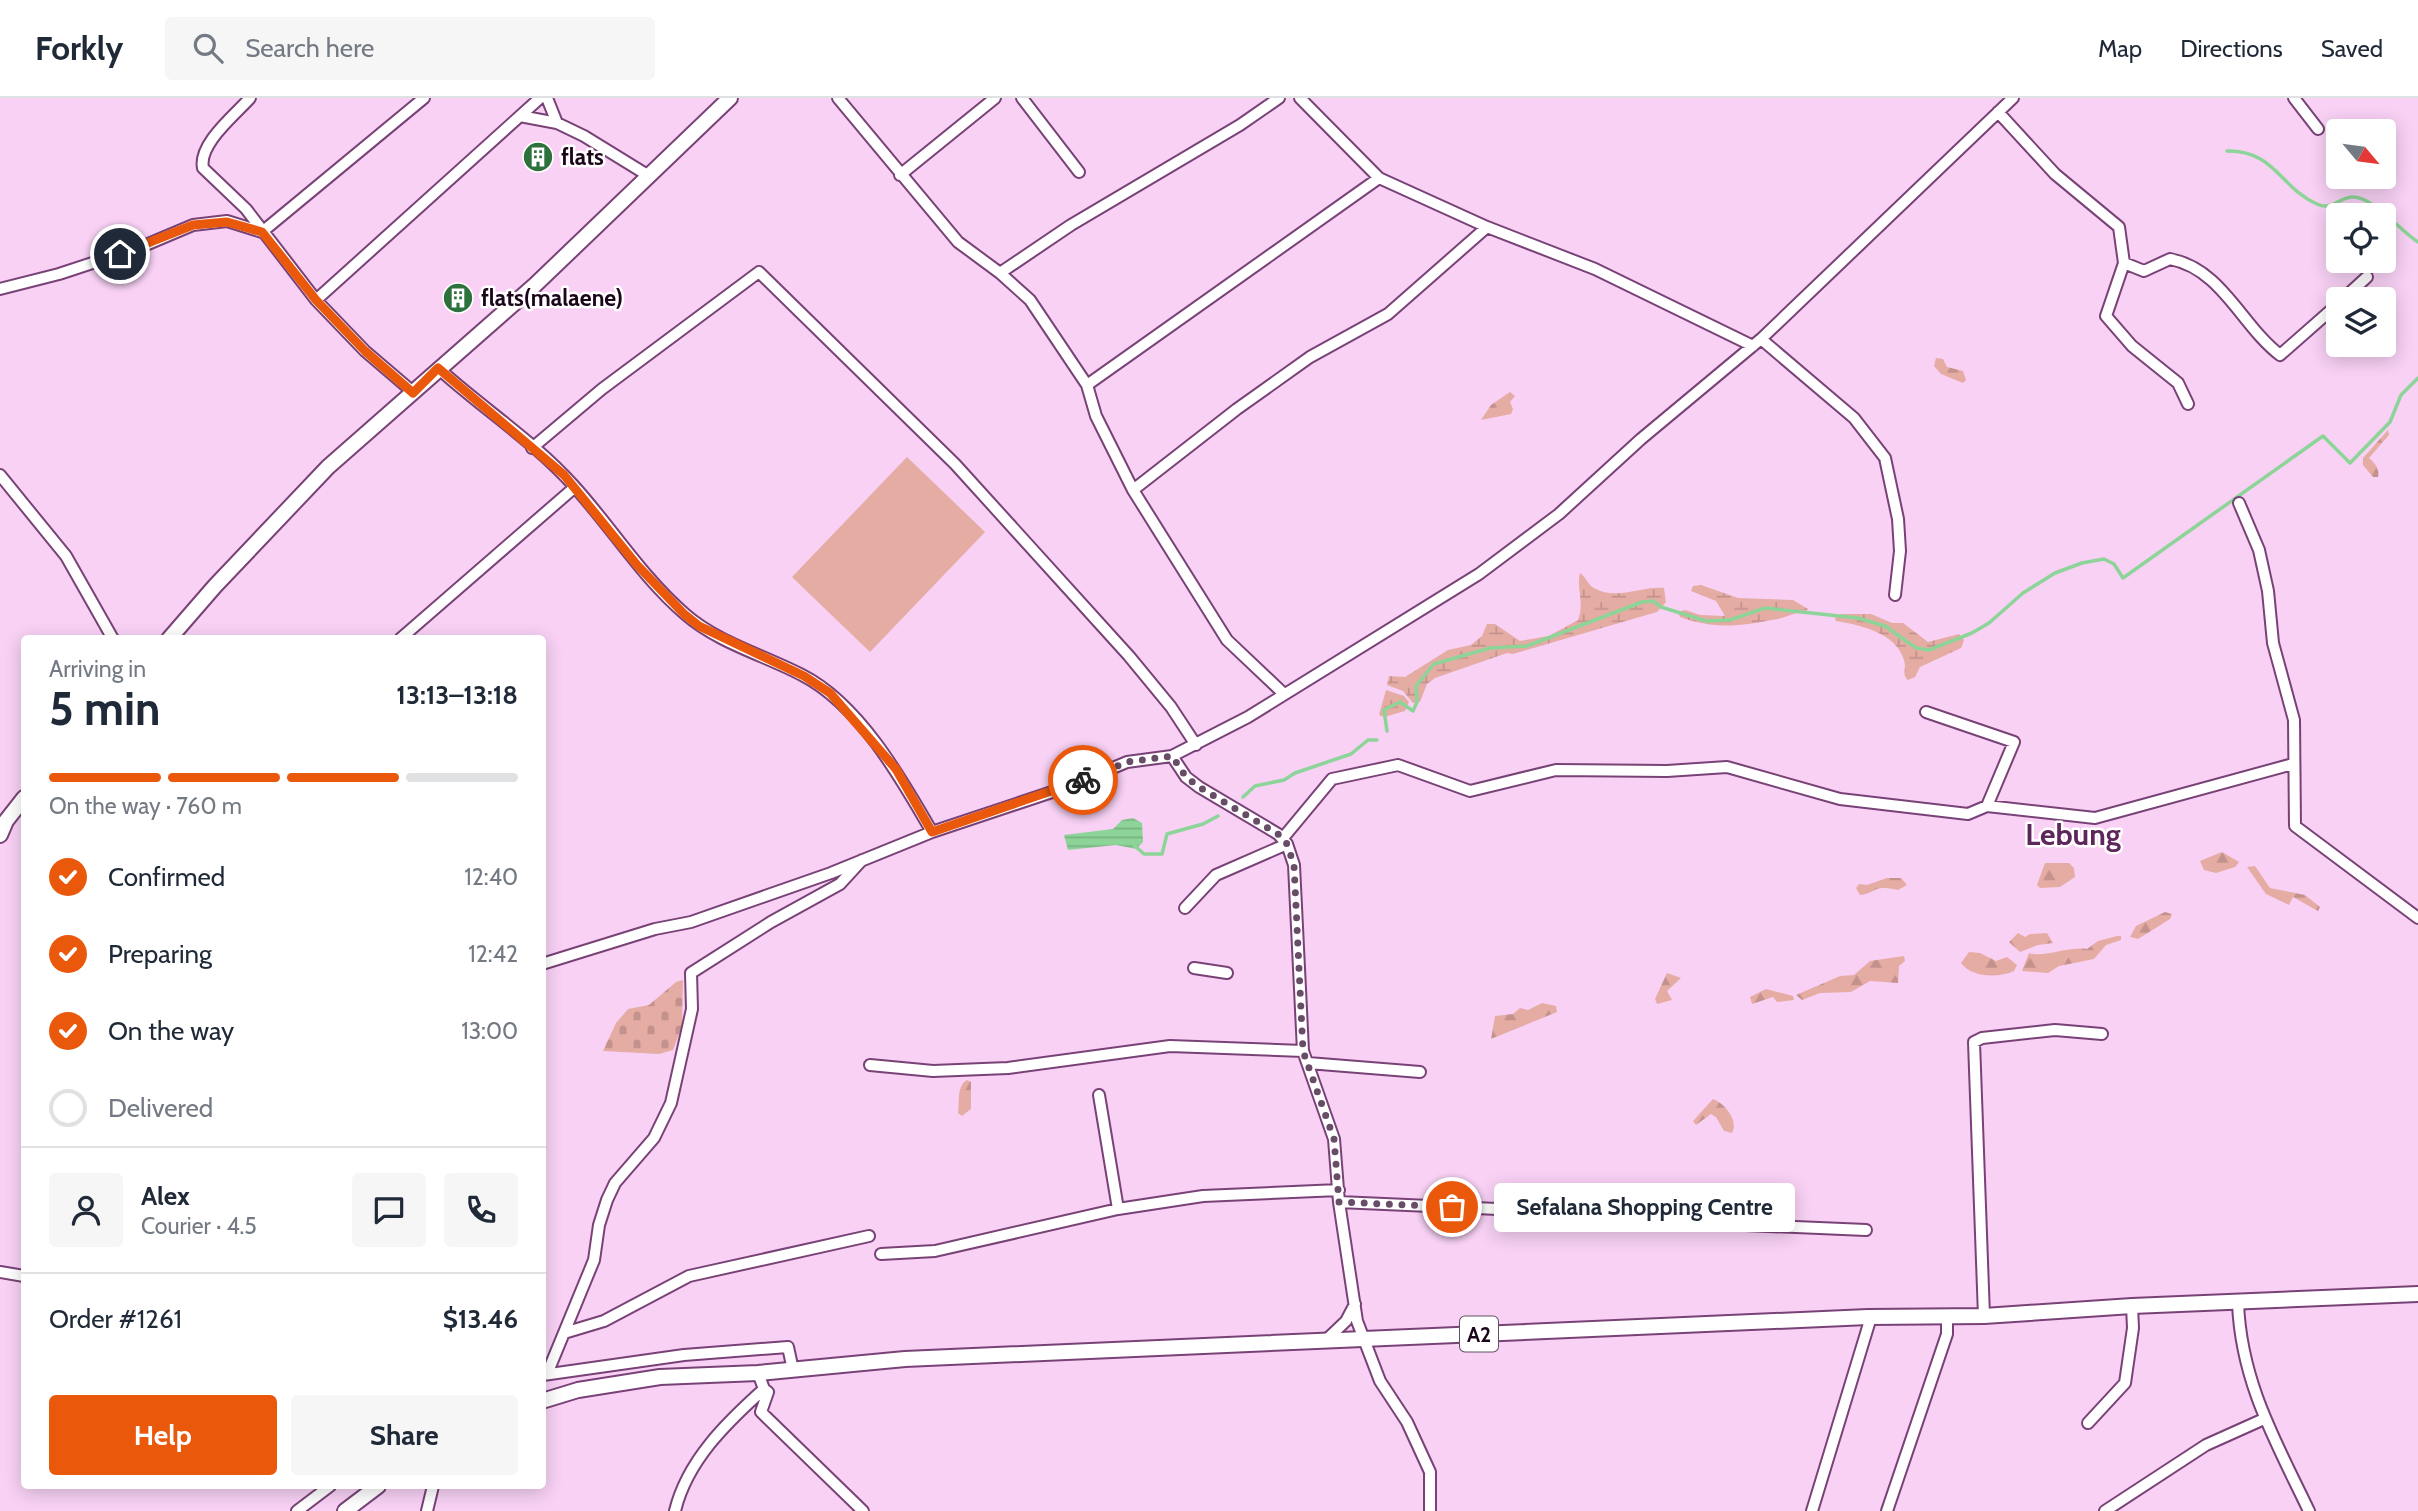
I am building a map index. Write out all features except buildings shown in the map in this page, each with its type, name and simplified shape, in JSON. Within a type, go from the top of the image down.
[{"type":"main road","points":[[173,635],[311,484],[438,368],[535,285],[730,98]]},
{"type":"main road","points":[[2,825],[21,809]]},
{"type":"main road","name":"A2","points":[[546,1400],[578,1390],[660,1377],[758,1373],[905,1359],[1871,1317],[1984,1316],[2132,1306],[2418,1294]]},
{"type":"main road","points":[[345,1511],[374,1489]]},
{"type":"street","points":[[250,98],[213,140],[202,161],[203,169],[246,209],[316,300],[365,351],[413,393]]},
{"type":"street","points":[[262,232],[424,98]]},
{"type":"street","points":[[316,300],[540,98]]},
{"type":"street","points":[[547,98],[557,123]]},
{"type":"street","points":[[838,98],[958,242],[1000,273],[1030,300],[1087,385],[1096,416],[1133,490],[1227,640],[1284,694]]},
{"type":"street","points":[[900,175],[995,98]]},
{"type":"street","points":[[1022,98],[1079,172]]},
{"type":"street","points":[[1000,273],[1072,225],[1240,125],[1279,98]]},
{"type":"street","points":[[1300,98],[1379,178],[1488,227],[1595,269],[1757,342],[1854,418],[1885,458],[1898,519],[1900,551],[1895,595]]},
{"type":"street","points":[[546,963],[654,929],[691,922],[932,832],[1070,786],[1127,762],[1172,756],[1284,694],[1503,558],[1559,514],[1641,439],[1757,342],[1898,211],[2013,98]]},
{"type":"street","points":[[2294,98],[2318,130]]},
{"type":"street","points":[[1998,112],[2054,174],[2119,227],[2124,263],[2106,316],[2132,346],[2178,383],[2188,404]]},
{"type":"street","points":[[520,116],[557,123],[649,176]]},
{"type":"street","points":[[1087,385],[1379,178]]},
{"type":"street","points":[[0,289],[59,274],[193,225],[227,222],[262,232]]},
{"type":"street","points":[[1133,490],[1237,409],[1310,357],[1388,314],[1488,227]]},
{"type":"street","points":[[2124,263],[2144,271],[2169,259],[2193,265],[2225,294],[2280,355],[2326,315]]},
{"type":"street","points":[[532,448],[602,389],[759,272],[955,464],[1129,656],[1171,707],[1196,745]]},
{"type":"street","points":[[2356,287],[2367,277]]},
{"type":"street","points":[[438,368],[575,486],[637,565],[691,620],[804,676],[830,693],[896,769],[932,832]]},
{"type":"street","points":[[0,475],[66,556],[111,635]]},
{"type":"street","points":[[405,635],[575,486]]},
{"type":"street","points":[[2239,503],[2259,550],[2268,591],[2273,643],[2294,720],[2295,826],[2416,910]]},
{"type":"street","points":[[1926,712],[2014,743],[1987,806]]},
{"type":"street","points":[[1172,756],[1186,777],[1199,787],[1264,823],[1285,841],[1294,865],[1303,1051],[1334,1139],[1339,1202],[1362,1339],[1380,1381],[1407,1422],[1430,1472],[1430,1511]]},
{"type":"street","points":[[1185,908],[1216,875],[1285,841],[1332,779],[1398,765],[1470,791],[1556,770],[1626,768],[1667,771],[1727,767],[1840,799],[1968,814],[1987,806],[2095,818],[2293,764]]},
{"type":"street","points":[[546,1373],[578,1292],[594,1260],[599,1225],[607,1200],[615,1183],[654,1138],[671,1103],[692,1009],[691,973],[771,922],[840,884],[862,860]]},
{"type":"street","points":[[1194,968],[1227,973]]},
{"type":"street","points":[[1984,1316],[1974,1042],[1982,1038],[2055,1030],[2102,1034]]},
{"type":"street","points":[[870,1065],[933,1071],[1008,1068],[1170,1046],[1303,1051]]},
{"type":"street","points":[[1308,1063],[1420,1072]]},
{"type":"street","points":[[1099,1096],[1118,1209]]},
{"type":"street","points":[[881,1254],[935,1251],[1118,1209],[1203,1196],[1339,1190]]},
{"type":"street","points":[[1339,1202],[1566,1212],[1621,1208],[1697,1223],[1866,1230]]},
{"type":"street","points":[[564,1333],[604,1321],[689,1276],[869,1236]]},
{"type":"street","points":[[0,1272],[21,1276]]},
{"type":"street","points":[[2238,1303],[2242,1335],[2258,1407],[2309,1511]]},
{"type":"street","points":[[1325,1341],[1346,1321],[1355,1304]]},
{"type":"street","points":[[2088,1423],[2125,1383],[2133,1328],[2132,1306]]},
{"type":"street","points":[[1812,1511],[1871,1317]]},
{"type":"street","points":[[1887,1511],[1947,1334],[1947,1317]]},
{"type":"street","points":[[546,1375],[684,1355],[788,1347],[793,1370]]},
{"type":"street","points":[[758,1373],[764,1389],[768,1392],[761,1412],[863,1511]]},
{"type":"street","points":[[675,1511],[680,1492],[701,1454],[764,1389]]},
{"type":"street","points":[[2108,1510],[2206,1445],[2264,1419]]},
{"type":"street","points":[[297,1511],[326,1489]]},
{"type":"street","points":[[427,1511],[432,1489]]},
{"type":"green space","points":[[1936,358],[1943,359],[1947,367],[1963,371],[1966,380],[1963,383],[1941,374],[1934,366]]},
{"type":"green space","points":[[1510,392],[1515,396],[1510,402],[1513,409],[1511,414],[1481,420],[1491,405]]},
{"type":"green space","points":[[2388,430],[2389,435],[2369,458],[2378,471],[2378,477],[2373,477],[2363,465],[2363,458]]},
{"type":"green space","points":[[907,457],[985,532],[870,652],[792,577]]},
{"type":"green space","points":[[1580,573],[1592,587],[1602,592],[1620,593],[1664,588],[1666,602],[1657,612],[1513,654],[1507,653],[1435,678],[1427,684],[1420,702],[1413,703],[1403,691],[1387,685],[1389,676],[1405,677],[1448,650],[1471,645],[1482,636],[1487,624],[1495,624],[1520,641],[1549,636],[1578,620],[1581,608]]},
{"type":"green space","points":[[1701,585],[1738,598],[1793,600],[1808,609],[1804,613],[1740,625],[1705,624],[1680,617],[1678,612],[1685,610],[1700,615],[1725,616],[1716,601],[1691,591],[1693,586]]},
{"type":"green space","points":[[1842,614],[1871,614],[1892,623],[1903,623],[1928,642],[1959,634],[1964,640],[1961,648],[1920,667],[1915,677],[1908,680],[1905,676],[1904,660],[1894,643],[1866,628],[1836,621],[1835,618]]},
{"type":"green space","points":[[1386,690],[1404,696],[1409,702],[1405,711],[1384,717],[1379,715]]},
{"type":"green space","points":[[2222,852],[2239,862],[2235,867],[2216,873],[2204,870],[2200,861]]},
{"type":"green space","points":[[2045,863],[2069,863],[2074,868],[2075,877],[2060,887],[2040,888],[2037,885]]},
{"type":"green space","points":[[2255,866],[2270,888],[2305,895],[2320,907],[2318,911],[2293,897],[2289,905],[2266,894],[2247,867]]},
{"type":"green space","points":[[1887,878],[1901,878],[1907,885],[1898,890],[1879,888],[1860,895],[1856,888],[1859,884],[1867,885]]},
{"type":"green space","points":[[2165,912],[2172,914],[2170,919],[2138,939],[2130,937],[2136,926]]},
{"type":"green space","points":[[2018,933],[2025,937],[2047,933],[2053,943],[2020,952],[2009,942]]},
{"type":"green space","points":[[2121,936],[2121,940],[2106,945],[2094,959],[2059,966],[2048,973],[2022,971],[2029,953],[2087,949],[2098,941]]},
{"type":"green space","points":[[1969,952],[1980,953],[1996,961],[2007,957],[2017,965],[2014,971],[2008,973],[1979,974],[1961,963]]},
{"type":"green space","points":[[1904,956],[1905,961],[1899,966],[1898,983],[1870,981],[1851,992],[1820,993],[1802,1000],[1796,995],[1840,976],[1854,975],[1870,961]]},
{"type":"green space","points":[[1667,973],[1681,978],[1667,991],[1672,1000],[1657,1004],[1655,999]]},
{"type":"green space","points":[[683,980],[682,1026],[673,1050],[659,1054],[603,1051],[616,1023],[628,1009],[649,1005],[676,982]]},
{"type":"green space","points":[[1766,989],[1793,996],[1794,1000],[1777,1002],[1773,997],[1752,1004],[1750,997]]},
{"type":"green space","points":[[1542,1003],[1556,1006],[1557,1012],[1491,1039],[1495,1016],[1513,1014],[1520,1008],[1528,1010]]},
{"type":"green space","points":[[967,1080],[971,1082],[971,1109],[962,1116],[958,1113],[959,1095],[961,1086]]},
{"type":"green space","points":[[1713,1099],[1722,1104],[1732,1118],[1732,1133],[1724,1131],[1716,1117],[1711,1114],[1696,1125],[1693,1121]]},
{"type":"shaded area","points":[[1133,818],[1142,823],[1143,842],[1136,849],[1116,845],[1068,850],[1064,835],[1113,829],[1122,820]]},
{"type":"waterway","points":[[2227,151],[2243,152],[2267,163],[2294,189],[2322,206],[2352,197],[2369,202],[2418,242]]},
{"type":"waterway","points":[[1387,731],[1384,710],[1400,702],[1413,711],[1417,702],[1416,686],[1434,664],[1490,648],[1527,646],[1642,602],[1653,601],[1661,607],[1706,621],[1730,620],[1765,608],[1858,618],[1885,626],[1916,648],[1929,650],[1972,633],[1989,623],[2023,593],[2055,573],[2082,563],[2104,559],[2114,564],[2123,578],[2323,436],[2350,463],[2390,422],[2401,395],[2418,378]]},
{"type":"waterway","points":[[1243,797],[1255,786],[1284,780],[1295,773],[1351,754],[1368,740],[1377,740]]},
{"type":"waterway","points":[[1134,845],[1144,854],[1162,854],[1167,834],[1203,824],[1218,816]]},
{"type":"way so far","points":[[1083,780],[1127,762],[1172,756],[1186,777],[1199,787],[1264,823],[1283,838],[1294,865],[1303,1051],[1334,1139],[1339,1202],[1452,1207]]},
{"type":"place","name":"flats","points":[[538,157]]},
{"type":"place","name":"flats(malaene)","points":[[458,298]]},
{"type":"place","name":"Sefalana Shopping Centre","points":[[1452,1207]]},
{"type":"district","name":"Lebung","points":[[2073,834]]},
{"type":"route","points":[[120,254],[193,225],[227,222],[262,232],[316,300],[365,351],[413,393],[438,368],[564,475],[637,565],[684,614],[699,626],[804,676],[830,693],[896,769],[932,832],[1083,780]]}]
